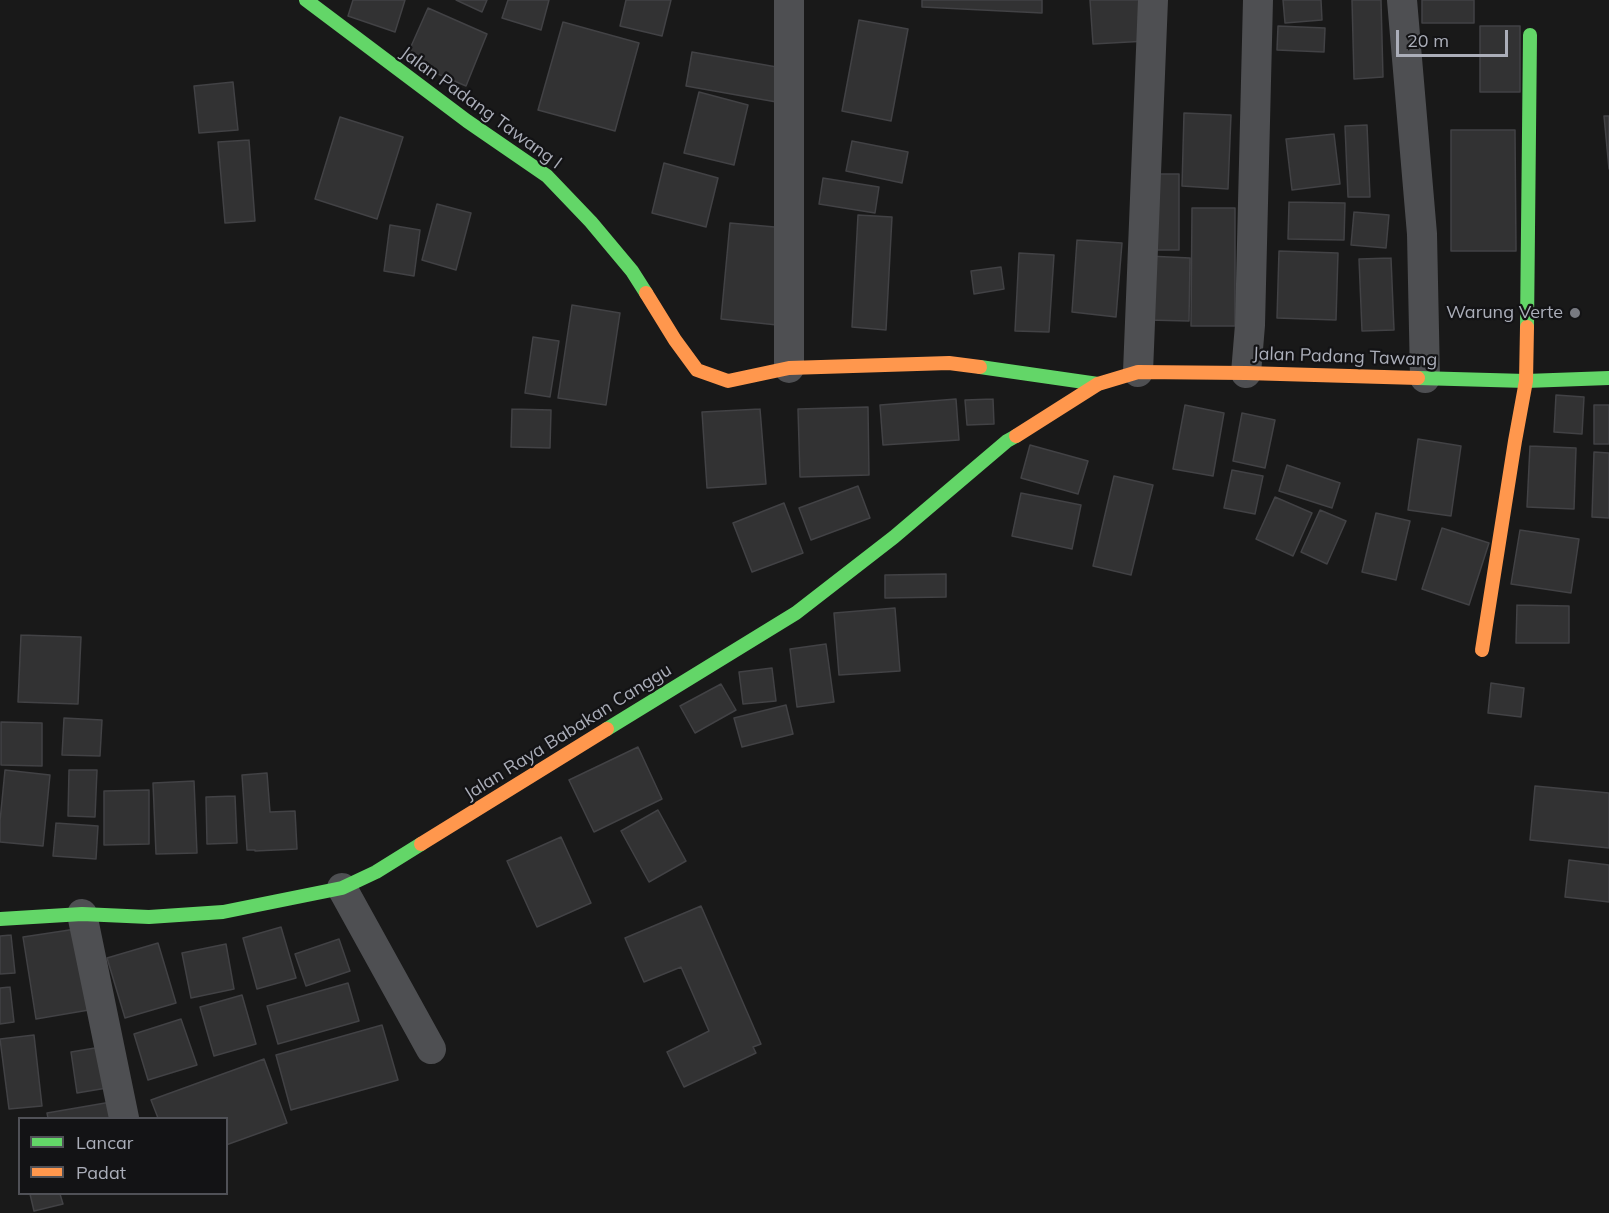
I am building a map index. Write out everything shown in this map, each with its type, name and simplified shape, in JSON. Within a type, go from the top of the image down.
[{"type":"street","name":"Jalan Padang Tawang I","points":[[306,0],[467,121],[547,177],[591,222],[632,271],[675,340],[697,370],[728,381],[789,368],[949,363],[1098,384]]},
{"type":"street","points":[[789,0],[789,368]]},
{"type":"street","points":[[1138,372],[1153,0]]},
{"type":"street","points":[[1246,373],[1250,325],[1258,0]]},
{"type":"street","points":[[1402,0],[1422,234],[1425,378]]},
{"type":"street","points":[[1482,650],[1526,381],[1530,35]]},
{"type":"street","name":"Jalan Padang Tawang","points":[[1084,393],[1098,384],[1138,372],[1526,381],[1609,378]]},
{"type":"street","name":"Jalan Raya Babakan Canggu","points":[[0,919],[82,914],[149,917],[223,912],[342,888],[376,872],[796,613],[894,537],[1007,441],[1084,393]]},
{"type":"street","points":[[342,888],[431,1049]]},
{"type":"street","points":[[82,914],[124,1117]]},
{"type":"building","points":[[353,0],[405,0],[395,32],[348,16]]},
{"type":"building","points":[[456,0],[487,0],[482,12]]},
{"type":"building","points":[[508,0],[549,0],[541,30],[502,18]]},
{"type":"building","points":[[626,0],[671,0],[662,36],[620,26]]},
{"type":"building","points":[[922,0],[1042,0],[1042,13],[922,7]]},
{"type":"building","points":[[1090,0],[1145,0],[1147,41],[1093,44]]},
{"type":"building","points":[[1283,0],[1321,0],[1322,20],[1285,23]]},
{"type":"building","points":[[1352,0],[1381,0],[1383,77],[1354,79]]},
{"type":"building","points":[[1422,0],[1474,0],[1474,23],[1422,23]]},
{"type":"building","points":[[428,8],[487,34],[466,86],[405,60]]},
{"type":"building","points":[[859,20],[908,29],[891,121],[842,111]]},
{"type":"building","points":[[563,22],[639,43],[615,131],[538,110]]},
{"type":"building","points":[[1278,26],[1325,28],[1324,52],[1277,50]]},
{"type":"building","points":[[1480,26],[1520,26],[1520,92],[1480,92]]},
{"type":"building","points":[[692,52],[788,69],[782,103],[686,86]]},
{"type":"building","points":[[233,82],[238,130],[199,133],[194,86]]},
{"type":"building","points":[[699,92],[748,105],[734,165],[684,153]]},
{"type":"building","points":[[1184,113],[1231,115],[1228,189],[1182,186]]},
{"type":"building","points":[[1604,116],[1609,116],[1609,169]]},
{"type":"building","points":[[340,117],[403,137],[377,219],[315,199]]},
{"type":"building","points":[[1367,125],[1370,197],[1348,197],[1345,126]]},
{"type":"building","points":[[1451,130],[1515,130],[1516,251],[1451,251]]},
{"type":"building","points":[[1334,134],[1340,184],[1292,190],[1286,139]]},
{"type":"building","points":[[249,140],[255,221],[225,223],[218,142]]},
{"type":"building","points":[[852,141],[908,152],[902,183],[846,171]]},
{"type":"building","points":[[664,163],[718,178],[706,227],[652,213]]},
{"type":"building","points":[[1150,174],[1179,174],[1179,250],[1150,250]]},
{"type":"building","points":[[823,178],[879,187],[875,213],[819,204]]},
{"type":"building","points":[[1289,202],[1345,203],[1344,240],[1288,239]]},
{"type":"building","points":[[437,204],[471,213],[456,270],[422,260]]},
{"type":"building","points":[[1192,208],[1235,208],[1235,326],[1191,326]]},
{"type":"building","points":[[1354,212],[1389,215],[1386,248],[1351,245]]},
{"type":"building","points":[[858,215],[892,217],[886,330],[852,327]]},
{"type":"building","points":[[730,223],[786,228],[777,325],[721,319]]},
{"type":"building","points":[[390,225],[420,230],[414,276],[384,271]]},
{"type":"building","points":[[1077,240],[1122,243],[1116,317],[1072,312]]},
{"type":"building","points":[[1279,251],[1338,253],[1336,320],[1277,318]]},
{"type":"building","points":[[1019,253],[1054,255],[1049,332],[1015,331]]},
{"type":"building","points":[[1148,256],[1190,258],[1189,321],[1147,320]]},
{"type":"building","points":[[1391,258],[1394,330],[1362,331],[1359,259]]},
{"type":"building","points":[[1001,267],[1004,289],[974,294],[971,271]]},
{"type":"building","points":[[572,305],[620,313],[606,405],[558,398]]},
{"type":"building","points":[[533,337],[559,341],[550,397],[525,393]]},
{"type":"building","points":[[1556,395],[1584,397],[1582,434],[1554,432]]},
{"type":"building","points":[[956,399],[959,440],[883,445],[880,405]]},
{"type":"building","points":[[993,399],[994,424],[967,425],[965,400]]},
{"type":"building","points":[[1185,405],[1224,413],[1213,476],[1173,469]]},
{"type":"building","points":[[1594,405],[1609,405],[1609,444],[1594,444]]},
{"type":"building","points":[[868,407],[869,475],[800,477],[798,409]]},
{"type":"building","points":[[512,409],[551,410],[550,448],[511,447]]},
{"type":"building","points":[[760,409],[766,484],[707,488],[702,412]]},
{"type":"building","points":[[1242,413],[1275,420],[1265,468],[1233,461]]},
{"type":"building","points":[[1418,439],[1461,446],[1451,516],[1408,510]]},
{"type":"building","points":[[1030,445],[1088,461],[1078,494],[1021,478]]},
{"type":"building","points":[[1530,446],[1576,448],[1574,509],[1527,507]]},
{"type":"building","points":[[1594,452],[1609,453],[1609,518],[1592,517]]},
{"type":"building","points":[[1287,465],[1340,483],[1332,508],[1279,491]]},
{"type":"building","points":[[1232,470],[1263,476],[1255,514],[1224,508]]},
{"type":"building","points":[[1114,476],[1153,485],[1131,575],[1093,566]]},
{"type":"building","points":[[858,486],[870,518],[811,540],[799,508]]},
{"type":"building","points":[[1021,493],[1081,505],[1072,549],[1012,536]]},
{"type":"building","points":[[1275,497],[1312,513],[1293,556],[1256,539]]},
{"type":"building","points":[[784,503],[803,553],[752,572],[733,523]]},
{"type":"building","points":[[1320,510],[1346,521],[1327,564],[1301,552]]},
{"type":"building","points":[[1376,513],[1410,521],[1396,580],[1362,572]]},
{"type":"building","points":[[1442,528],[1489,543],[1469,605],[1422,589]]},
{"type":"building","points":[[1520,530],[1579,539],[1571,593],[1511,584]]},
{"type":"building","points":[[946,574],[946,597],[885,598],[885,575]]},
{"type":"building","points":[[1517,605],[1569,606],[1569,643],[1516,643]]},
{"type":"building","points":[[895,608],[900,671],[839,675],[834,613]]},
{"type":"building","points":[[21,635],[81,637],[78,704],[18,702]]},
{"type":"building","points":[[826,644],[834,702],[797,707],[790,649]]},
{"type":"building","points":[[772,668],[776,701],[743,704],[739,672]]},
{"type":"building","points":[[1491,683],[1524,688],[1521,717],[1488,713]]},
{"type":"building","points":[[721,684],[736,710],[695,733],[680,706]]},
{"type":"building","points":[[786,705],[793,734],[742,747],[734,718]]},
{"type":"building","points":[[64,718],[102,720],[100,756],[62,755]]},
{"type":"building","points":[[1,722],[42,723],[42,766],[1,765]]},
{"type":"building","points":[[638,747],[662,799],[594,832],[569,780]]},
{"type":"building","points":[[5,770],[50,775],[43,846],[0,842]]},
{"type":"building","points":[[69,770],[97,770],[95,817],[68,816]]},
{"type":"building","points":[[267,773],[270,812],[295,811],[297,849],[247,850],[242,775]]},
{"type":"building","points":[[194,781],[197,853],[156,854],[153,783]]},
{"type":"building","points":[[1535,786],[1609,793],[1609,848],[1530,840]]},
{"type":"building","points":[[149,790],[149,844],[104,845],[104,791]]},
{"type":"building","points":[[235,796],[237,843],[207,844],[206,797]]},
{"type":"building","points":[[658,810],[686,861],[649,882],[621,831]]},
{"type":"building","points":[[56,823],[98,826],[96,859],[53,856]]},
{"type":"building","points":[[561,837],[591,903],[537,927],[507,861]]},
{"type":"building","points":[[1569,860],[1609,865],[1609,902],[1565,897]]},
{"type":"building","points":[[701,906],[761,1044],[753,1047],[756,1053],[684,1087],[667,1052],[709,1031],[681,967],[644,982],[625,938]]},
{"type":"building","points":[[281,927],[296,978],[257,989],[243,938]]},
{"type":"building","points":[[76,929],[89,1010],[36,1019],[23,937]]},
{"type":"building","points":[[11,935],[15,973],[0,974],[0,936]]},
{"type":"building","points":[[339,939],[350,971],[306,986],[295,954]]},
{"type":"building","points":[[158,943],[176,1003],[125,1018],[107,958]]},
{"type":"building","points":[[226,944],[234,989],[191,998],[182,953]]},
{"type":"building","points":[[348,983],[359,1021],[278,1044],[267,1006]]},
{"type":"building","points":[[10,987],[14,1022],[0,1024],[0,988]]},
{"type":"building","points":[[242,995],[256,1044],[214,1056],[200,1007]]},
{"type":"building","points":[[181,1019],[197,1065],[148,1080],[134,1034]]},
{"type":"building","points":[[382,1025],[398,1080],[291,1110],[276,1055]]},
{"type":"building","points":[[34,1035],[42,1106],[9,1109],[0,1039]]},
{"type":"building","points":[[107,1046],[113,1087],[77,1093],[71,1052]]},
{"type":"building","points":[[264,1059],[287,1123],[228,1144],[228,1117],[158,1117],[151,1100]]},
{"type":"building","points":[[111,1102],[114,1117],[48,1117],[47,1113]]},
{"type":"building","points":[[30,1195],[60,1195],[63,1204],[34,1211]]},
{"type":"traffic: fast","points":[[306,0],[467,121],[547,176],[591,222],[632,271],[646,293]]},
{"type":"traffic: fast","points":[[1527,327],[1530,35]]},
{"type":"traffic: fast","points":[[980,367],[1098,384]]},
{"type":"traffic: fast","points":[[1418,378],[1526,381],[1609,378]]},
{"type":"traffic: fast","points":[[607,729],[796,613],[894,537],[1007,441],[1016,436]]},
{"type":"traffic: fast","points":[[0,919],[82,914],[149,917],[223,912],[342,888],[376,872],[421,844]]},
{"type":"traffic: slow","points":[[646,293],[697,370],[728,381],[789,368],[949,363],[980,367]]},
{"type":"traffic: slow","points":[[1482,650],[1526,381],[1527,327]]},
{"type":"traffic: slow","points":[[1016,436],[1098,384],[1138,372],[1418,378]]},
{"type":"traffic: slow","points":[[421,844],[607,729]]},
{"type":"place","name":"Warung Verte","points":[[1575,313]]}]
